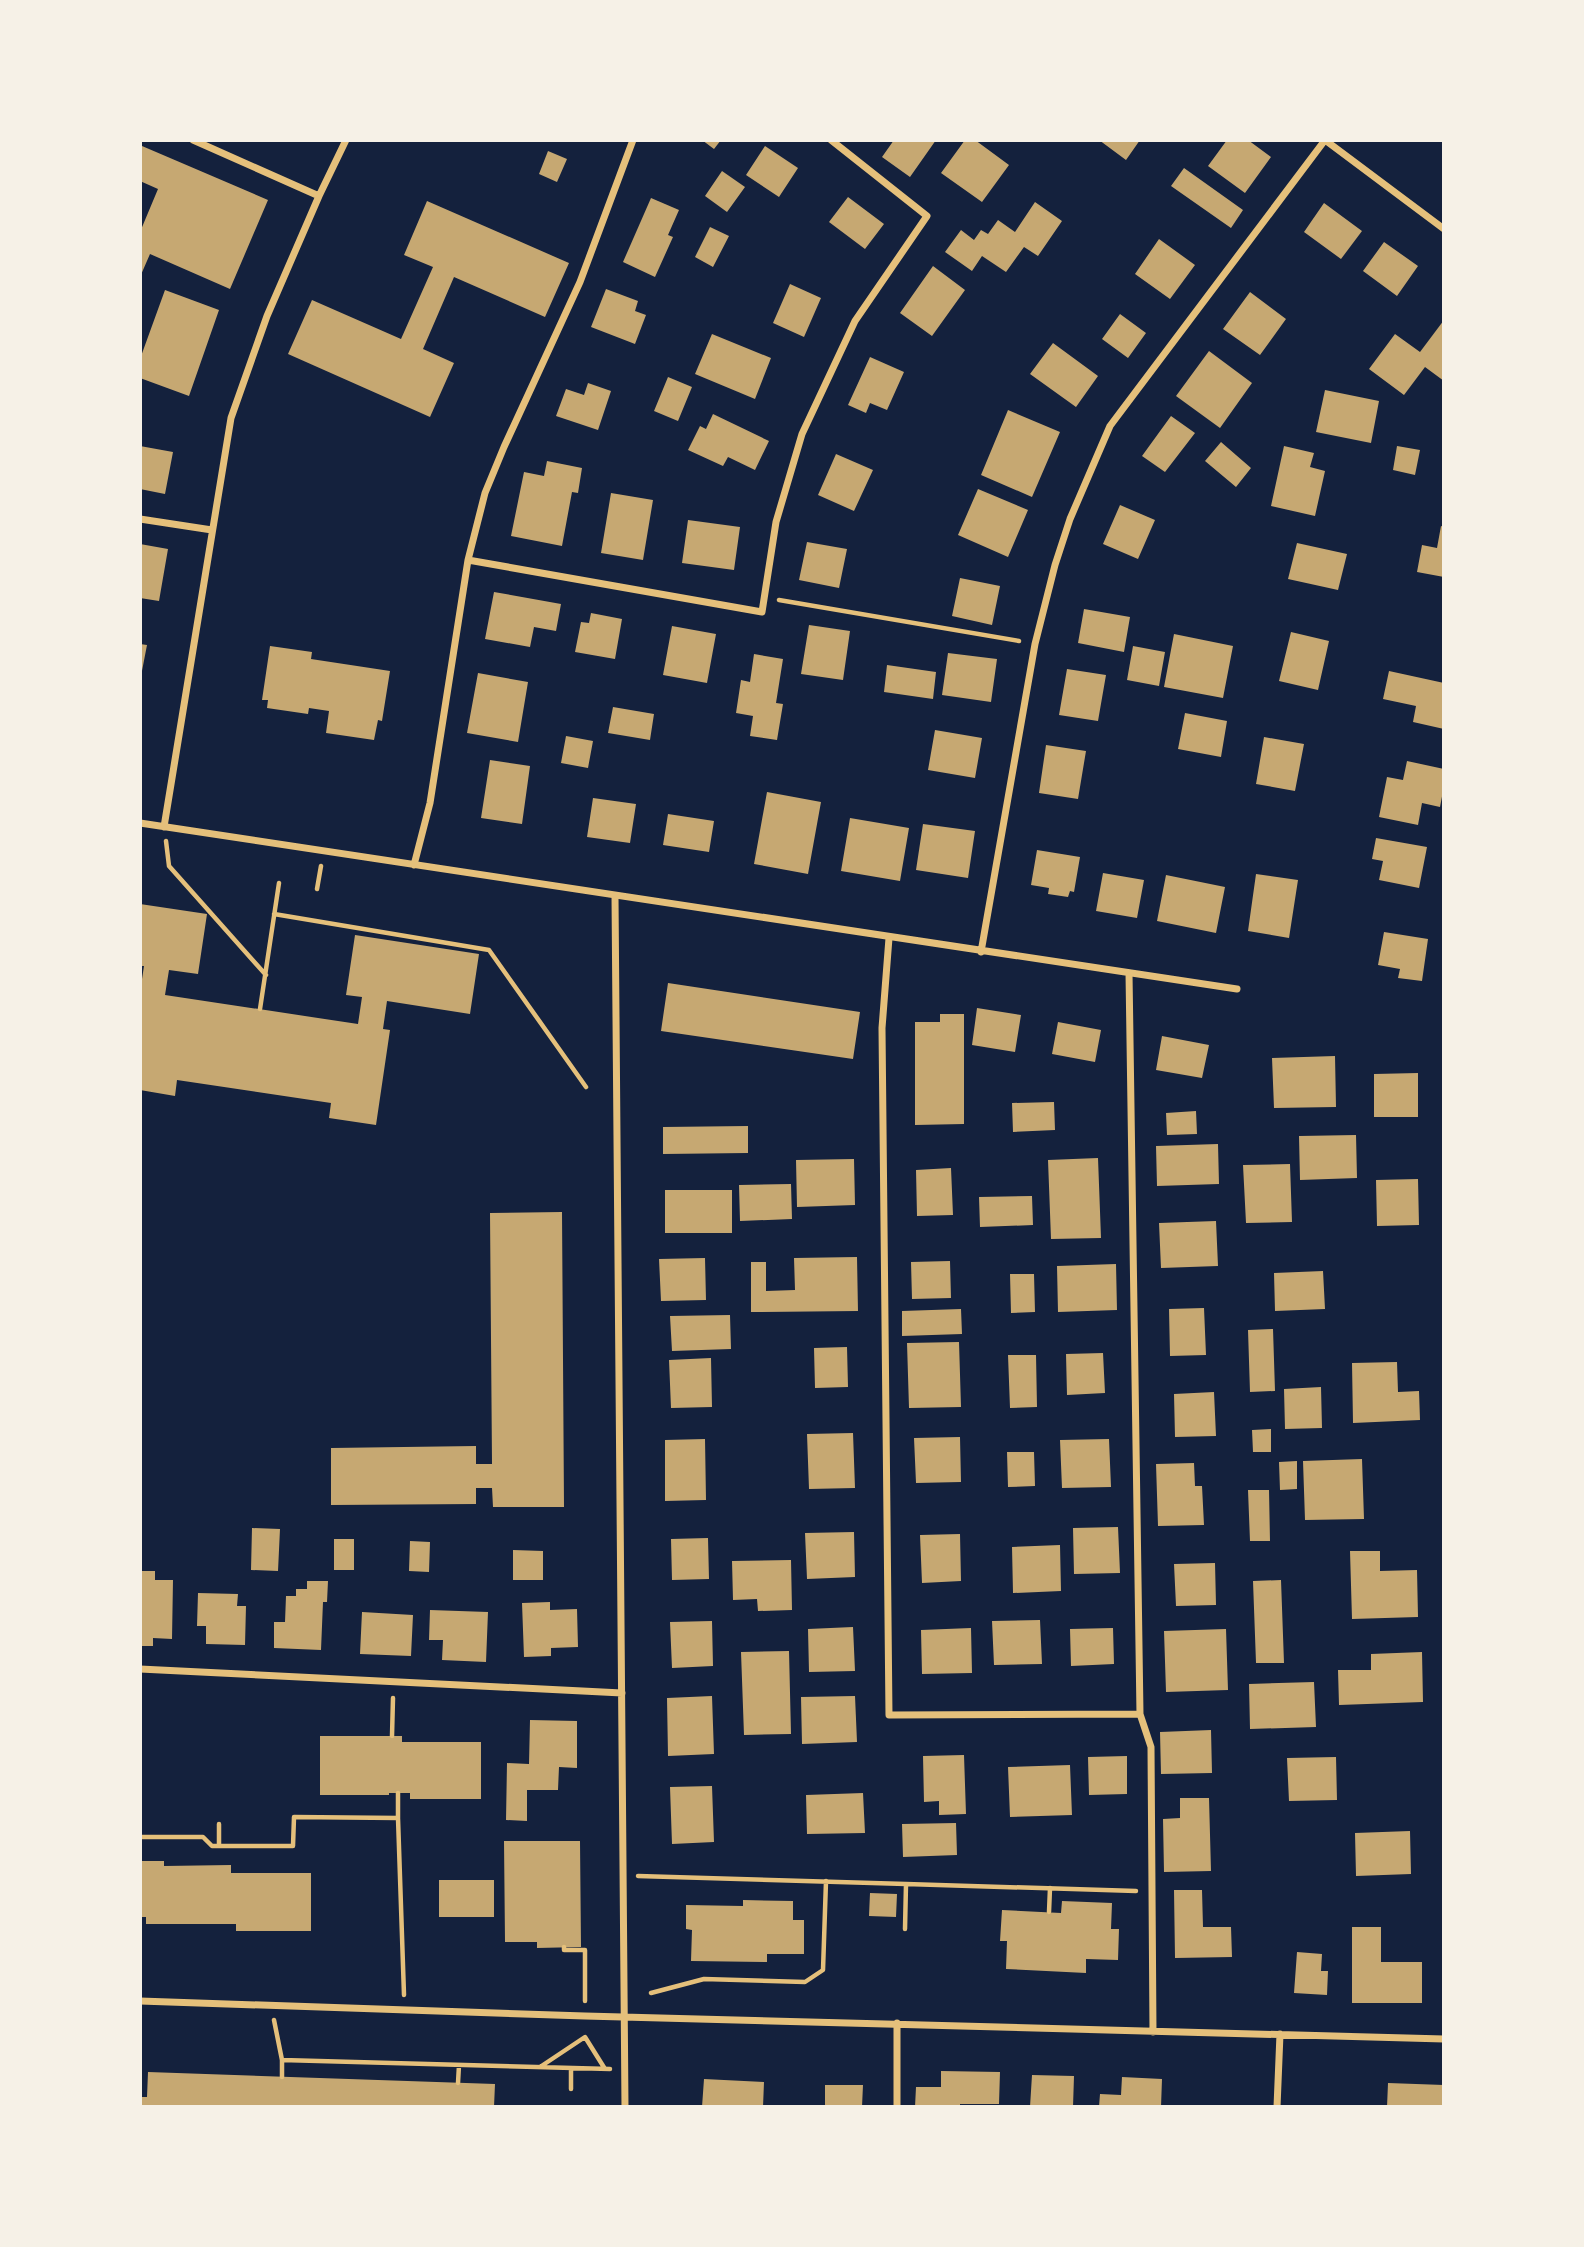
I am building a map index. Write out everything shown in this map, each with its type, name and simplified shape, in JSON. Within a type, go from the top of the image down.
[{"type":"street","points":[[193,140],[319,197]]},
{"type":"street","points":[[164,827],[231,418],[263,326],[346,140]]},
{"type":"street","points":[[414,865],[430,803],[468,560],[485,493],[503,446],[580,282],[634,140]]},
{"type":"street","points":[[468,560],[762,612],[776,522],[802,434],[855,321],[927,216],[831,140]]},
{"type":"street","points":[[981,951],[1035,644],[1070,519],[1110,426],[1325,140],[1444,229]]},
{"type":"street","points":[[140,519],[212,530]]},
{"type":"street","points":[[140,823],[1237,989]]},
{"type":"street","points":[[615,896],[625,2107]]},
{"type":"street","points":[[889,938],[882,1028],[889,1714],[1140,1714]]},
{"type":"street","points":[[1129,974],[1140,1714],[1151,1747],[1153,2032]]},
{"type":"street","points":[[140,1669],[622,1693]]},
{"type":"street","points":[[140,2001],[1444,2039]]},
{"type":"street","points":[[897,2023],[897,2107]]},
{"type":"street","points":[[1277,2107],[1280,2034]]},
{"type":"path","points":[[765,597],[1035,644]]},
{"type":"path","points":[[164,827],[169,866],[265,975]]},
{"type":"path","points":[[260,1009],[279,883]]},
{"type":"path","points":[[274,914],[489,950],[586,1087]]},
{"type":"path","points":[[392,1736],[394,1682]]},
{"type":"path","points":[[398,1793],[404,2010]]},
{"type":"path","points":[[140,1837],[203,1837],[212,1846],[293,1846],[294,1817],[398,1818]]},
{"type":"path","points":[[219,1824],[219,1846]]},
{"type":"path","points":[[623,1876],[1152,1891]]},
{"type":"path","points":[[651,1993],[704,1979],[805,1982],[823,1970],[826,1881]]},
{"type":"path","points":[[905,1929],[906,1884]]},
{"type":"path","points":[[1049,1912],[1050,1888]]},
{"type":"path","points":[[564,1947],[564,1950],[585,1950],[585,2037],[605,2069]]},
{"type":"path","points":[[271,2005],[282,2060],[282,2077]]},
{"type":"path","points":[[540,2067],[585,2037]]},
{"type":"path","points":[[282,2060],[625,2069]]},
{"type":"path","points":[[458,2065],[458,2083]]},
{"type":"path","points":[[571,2068],[571,2089]]},
{"type":"building","points":[[702,140],[721,140],[714,149]]},
{"type":"building","points":[[894,140],[936,140],[910,177],[882,157]]},
{"type":"building","points":[[965,140],[975,140],[1009,165],[982,202],[941,173]]},
{"type":"building","points":[[1099,140],[1140,140],[1126,160]]},
{"type":"building","points":[[1227,140],[1248,140],[1271,157],[1245,193],[1208,166]]},
{"type":"building","points":[[142,146],[268,200],[230,289],[150,254],[140,277],[140,232],[158,189],[140,181]]},
{"type":"building","points":[[765,146],[798,168],[779,197],[746,175]]},
{"type":"building","points":[[548,151],[567,159],[557,182],[539,174]]},
{"type":"building","points":[[1184,168],[1243,210],[1231,228],[1171,186]]},
{"type":"building","points":[[722,171],[745,187],[727,212],[705,196]]},
{"type":"building","points":[[848,197],[884,224],[865,249],[829,222]]},
{"type":"building","points":[[651,198],[679,210],[668,235],[673,237],[655,277],[623,262]]},
{"type":"building","points":[[427,201],[569,263],[545,317],[454,277],[423,349],[454,363],[430,417],[288,354],[312,300],[401,339],[433,267],[404,255]]},
{"type":"building","points":[[1035,202],[1062,221],[1038,256],[1024,247],[1006,272],[982,256],[972,271],[945,252],[961,230],[974,240],[981,230],[988,234],[998,220],[1015,232]]},
{"type":"building","points":[[1324,203],[1362,231],[1341,259],[1304,232]]},
{"type":"building","points":[[710,227],[729,236],[713,267],[695,257]]},
{"type":"building","points":[[1159,239],[1195,265],[1170,299],[1135,274]]},
{"type":"building","points":[[1384,242],[1418,266],[1397,296],[1363,271]]},
{"type":"building","points":[[933,266],[965,290],[932,336],[900,313]]},
{"type":"building","points":[[790,284],[821,298],[804,337],[773,323]]},
{"type":"building","points":[[606,289],[638,301],[635,311],[646,315],[635,344],[591,327]]},
{"type":"building","points":[[165,290],[219,310],[189,396],[140,378],[140,359]]},
{"type":"building","points":[[1250,292],[1286,319],[1260,355],[1223,329]]},
{"type":"building","points":[[1120,314],[1146,333],[1128,358],[1102,339]]},
{"type":"building","points":[[1444,320],[1444,381],[1425,367],[1404,395],[1369,369],[1395,334],[1420,352]]},
{"type":"building","points":[[712,334],[771,358],[755,399],[695,374]]},
{"type":"building","points":[[1053,343],[1098,376],[1076,407],[1030,374]]},
{"type":"building","points":[[1209,351],[1252,383],[1220,428],[1176,396]]},
{"type":"building","points":[[870,357],[904,372],[887,410],[870,403],[866,413],[848,405]]},
{"type":"building","points":[[668,377],[692,387],[678,421],[654,411]]},
{"type":"building","points":[[588,383],[611,391],[598,430],[556,416],[566,389],[584,395]]},
{"type":"building","points":[[1325,390],[1379,401],[1371,443],[1316,432]]},
{"type":"building","points":[[1008,410],[1060,432],[1032,497],[981,475]]},
{"type":"building","points":[[713,414],[769,441],[755,470],[728,457],[723,466],[688,450],[700,426],[706,429]]},
{"type":"building","points":[[1171,416],[1195,433],[1165,472],[1142,456]]},
{"type":"building","points":[[1221,442],[1251,468],[1236,487],[1205,461]]},
{"type":"building","points":[[140,446],[173,452],[165,494],[140,489]]},
{"type":"building","points":[[1284,446],[1314,453],[1310,467],[1325,471],[1315,516],[1271,506]]},
{"type":"building","points":[[1397,446],[1420,450],[1415,475],[1393,470]]},
{"type":"building","points":[[836,454],[873,470],[854,511],[818,495]]},
{"type":"building","points":[[547,461],[582,468],[578,493],[572,492],[562,546],[511,536],[524,472],[544,476]]},
{"type":"building","points":[[978,489],[1028,510],[1008,557],[958,535]]},
{"type":"building","points":[[611,493],[653,500],[643,560],[601,553]]},
{"type":"building","points":[[1120,505],[1155,520],[1138,559],[1103,544]]},
{"type":"building","points":[[688,520],[740,527],[734,570],[682,563]]},
{"type":"building","points":[[1441,526],[1444,527],[1444,577],[1417,572],[1422,545],[1437,548]]},
{"type":"building","points":[[807,542],[847,549],[839,588],[799,580]]},
{"type":"building","points":[[1297,543],[1347,554],[1338,590],[1288,579]]},
{"type":"building","points":[[140,544],[168,549],[159,601],[140,598]]},
{"type":"building","points":[[960,578],[1000,586],[992,625],[952,616]]},
{"type":"building","points":[[494,592],[561,604],[556,631],[534,627],[530,647],[485,639]]},
{"type":"building","points":[[1084,609],[1130,617],[1124,652],[1078,643]]},
{"type":"building","points":[[591,613],[622,619],[615,659],[575,652],[581,622],[589,623]]},
{"type":"building","points":[[809,625],[850,631],[843,680],[801,674]]},
{"type":"building","points":[[672,626],[716,634],[707,683],[663,675]]},
{"type":"building","points":[[1291,632],[1329,641],[1318,690],[1279,681]]},
{"type":"building","points":[[1174,634],[1233,646],[1223,698],[1164,687]]},
{"type":"building","points":[[140,644],[147,645],[141,676],[140,676]]},
{"type":"building","points":[[270,646],[312,652],[311,659],[390,671],[382,721],[378,720],[374,740],[326,733],[329,711],[309,708],[308,714],[267,708],[268,700],[262,700]]},
{"type":"building","points":[[1133,646],[1165,652],[1159,686],[1127,680]]},
{"type":"building","points":[[948,653],[997,659],[991,702],[942,695]]},
{"type":"building","points":[[754,654],[783,659],[776,703],[783,704],[777,740],[750,736],[753,716],[736,713],[741,680],[750,682]]},
{"type":"building","points":[[887,665],[936,672],[933,699],[884,692]]},
{"type":"building","points":[[1067,669],[1106,675],[1098,721],[1059,715]]},
{"type":"building","points":[[1389,671],[1444,683],[1444,729],[1413,722],[1416,706],[1383,699]]},
{"type":"building","points":[[478,673],[528,682],[518,742],[467,733]]},
{"type":"building","points":[[613,707],[654,714],[650,740],[608,733]]},
{"type":"building","points":[[1185,713],[1227,721],[1221,757],[1178,749]]},
{"type":"building","points":[[935,730],[982,738],[975,778],[928,770]]},
{"type":"building","points":[[566,736],[593,741],[588,768],[561,763]]},
{"type":"building","points":[[1264,737],[1304,744],[1295,791],[1256,784]]},
{"type":"building","points":[[1046,745],[1086,751],[1078,799],[1039,793]]},
{"type":"building","points":[[490,760],[530,766],[522,824],[481,818]]},
{"type":"building","points":[[1407,761],[1444,769],[1440,807],[1422,803],[1418,825],[1379,817],[1387,777],[1403,780]]},
{"type":"building","points":[[767,792],[821,802],[808,874],[754,864]]},
{"type":"building","points":[[593,798],[636,804],[630,843],[587,837]]},
{"type":"building","points":[[668,814],[714,821],[709,852],[663,845]]},
{"type":"building","points":[[850,818],[909,828],[900,881],[841,871]]},
{"type":"building","points":[[923,824],[975,831],[968,878],[916,870]]},
{"type":"building","points":[[1376,838],[1427,847],[1419,888],[1379,880],[1383,861],[1372,859]]},
{"type":"building","points":[[1037,850],[1080,857],[1074,892],[1070,891],[1068,897],[1048,894],[1049,888],[1031,885]]},
{"type":"building","points":[[1103,873],[1144,880],[1137,918],[1096,911]]},
{"type":"building","points":[[1256,874],[1298,880],[1289,938],[1248,931]]},
{"type":"building","points":[[1166,875],[1225,887],[1216,933],[1157,921]]},
{"type":"building","points":[[140,904],[207,914],[198,974],[169,970],[165,995],[358,1024],[362,997],[346,995],[355,935],[479,954],[470,1014],[387,1001],[383,1029],[390,1030],[376,1125],[329,1118],[331,1103],[177,1080],[175,1096],[140,1090],[140,992],[144,966],[140,966]]},
{"type":"building","points":[[1384,932],[1428,939],[1422,981],[1398,978],[1400,969],[1378,965]]},
{"type":"building","points":[[668,983],[860,1012],[853,1059],[661,1031]]},
{"type":"building","points":[[977,1008],[1021,1015],[1015,1052],[972,1045]]},
{"type":"building","points":[[940,1014],[964,1014],[964,1124],[915,1125],[915,1022],[940,1022]]},
{"type":"building","points":[[1058,1022],[1101,1030],[1095,1062],[1052,1054]]},
{"type":"building","points":[[1162,1036],[1209,1045],[1202,1078],[1156,1070]]},
{"type":"building","points":[[1335,1056],[1336,1107],[1274,1108],[1272,1058]]},
{"type":"building","points":[[1418,1073],[1418,1117],[1374,1117],[1374,1074]]},
{"type":"building","points":[[1054,1102],[1055,1130],[1013,1132],[1012,1103]]},
{"type":"building","points":[[1196,1111],[1197,1134],[1167,1135],[1166,1113]]},
{"type":"building","points":[[748,1126],[748,1153],[663,1154],[663,1127]]},
{"type":"building","points":[[1356,1135],[1357,1178],[1300,1180],[1299,1136]]},
{"type":"building","points":[[1218,1144],[1219,1184],[1157,1186],[1156,1146]]},
{"type":"building","points":[[1098,1158],[1101,1238],[1051,1239],[1048,1160]]},
{"type":"building","points":[[854,1159],[855,1205],[797,1207],[796,1160]]},
{"type":"building","points":[[1290,1164],[1292,1222],[1246,1223],[1243,1165]]},
{"type":"building","points":[[951,1168],[953,1215],[917,1216],[916,1170]]},
{"type":"building","points":[[1418,1179],[1419,1225],[1377,1226],[1376,1180]]},
{"type":"building","points":[[791,1184],[792,1219],[740,1221],[739,1185]]},
{"type":"building","points":[[665,1190],[732,1190],[732,1233],[665,1233]]},
{"type":"building","points":[[1032,1196],[1033,1225],[980,1227],[979,1197]]},
{"type":"building","points":[[562,1212],[564,1507],[493,1507],[492,1488],[476,1488],[476,1504],[331,1505],[331,1448],[476,1446],[476,1464],[492,1464],[490,1213]]},
{"type":"building","points":[[1216,1221],[1218,1266],[1161,1268],[1159,1223]]},
{"type":"building","points":[[857,1257],[858,1311],[751,1312],[751,1262],[766,1262],[766,1291],[795,1290],[794,1258]]},
{"type":"building","points":[[705,1258],[706,1300],[661,1301],[659,1259]]},
{"type":"building","points":[[950,1261],[951,1298],[912,1299],[911,1262]]},
{"type":"building","points":[[1116,1264],[1117,1310],[1058,1312],[1057,1266]]},
{"type":"building","points":[[1323,1271],[1325,1309],[1275,1311],[1274,1273]]},
{"type":"building","points":[[1010,1274],[1034,1274],[1035,1312],[1011,1313]]},
{"type":"building","points":[[1204,1308],[1206,1355],[1170,1356],[1169,1309]]},
{"type":"building","points":[[961,1309],[962,1334],[902,1336],[902,1311]]},
{"type":"building","points":[[730,1315],[731,1349],[672,1351],[670,1316]]},
{"type":"building","points":[[1273,1329],[1275,1391],[1250,1392],[1248,1330]]},
{"type":"building","points":[[959,1342],[961,1407],[909,1408],[907,1343]]},
{"type":"building","points":[[847,1347],[848,1387],[815,1388],[814,1348]]},
{"type":"building","points":[[1103,1353],[1105,1393],[1067,1395],[1066,1354]]},
{"type":"building","points":[[1008,1355],[1036,1355],[1037,1407],[1010,1408]]},
{"type":"building","points":[[711,1358],[712,1407],[671,1408],[669,1360]]},
{"type":"building","points":[[1397,1362],[1398,1392],[1419,1391],[1420,1420],[1353,1423],[1352,1363]]},
{"type":"building","points":[[1321,1387],[1322,1428],[1285,1429],[1284,1389]]},
{"type":"building","points":[[1214,1392],[1216,1436],[1175,1437],[1174,1394]]},
{"type":"building","points":[[1271,1429],[1271,1452],[1253,1452],[1252,1430]]},
{"type":"building","points":[[853,1433],[855,1488],[809,1489],[807,1434]]},
{"type":"building","points":[[960,1437],[961,1482],[916,1483],[914,1438]]},
{"type":"building","points":[[705,1439],[706,1500],[665,1501],[665,1440]]},
{"type":"building","points":[[1109,1439],[1111,1487],[1062,1488],[1060,1440]]},
{"type":"building","points":[[1007,1452],[1034,1452],[1035,1486],[1008,1487]]},
{"type":"building","points":[[1362,1459],[1364,1519],[1305,1520],[1303,1461]]},
{"type":"building","points":[[1297,1461],[1297,1489],[1280,1490],[1279,1462]]},
{"type":"building","points":[[1194,1463],[1195,1486],[1202,1486],[1204,1525],[1158,1526],[1156,1464]]},
{"type":"building","points":[[1248,1490],[1269,1490],[1270,1541],[1250,1541]]},
{"type":"building","points":[[1118,1527],[1120,1573],[1074,1574],[1073,1528]]},
{"type":"building","points":[[252,1528],[280,1529],[278,1571],[251,1570]]},
{"type":"building","points":[[854,1532],[855,1577],[807,1579],[805,1533]]},
{"type":"building","points":[[960,1534],[961,1581],[922,1583],[920,1535]]},
{"type":"building","points":[[708,1538],[709,1579],[672,1580],[671,1539]]},
{"type":"building","points":[[334,1539],[354,1539],[354,1570],[334,1570]]},
{"type":"building","points":[[410,1541],[430,1542],[429,1572],[409,1571]]},
{"type":"building","points":[[1060,1545],[1061,1591],[1013,1593],[1012,1547]]},
{"type":"building","points":[[513,1550],[543,1551],[543,1580],[513,1580]]},
{"type":"building","points":[[1350,1551],[1380,1551],[1380,1571],[1417,1570],[1418,1617],[1352,1619]]},
{"type":"building","points":[[791,1560],[792,1610],[758,1611],[757,1599],[733,1600],[732,1561]]},
{"type":"building","points":[[1215,1563],[1216,1605],[1176,1606],[1174,1564]]},
{"type":"building","points":[[140,1571],[155,1571],[155,1580],[173,1580],[172,1639],[153,1638],[153,1646],[140,1646]]},
{"type":"building","points":[[1281,1580],[1284,1663],[1256,1663],[1253,1581]]},
{"type":"building","points":[[307,1581],[328,1581],[327,1602],[323,1602],[321,1650],[274,1648],[274,1622],[285,1622],[286,1596],[296,1596],[296,1589],[307,1589]]},
{"type":"building","points":[[198,1593],[238,1594],[237,1606],[246,1606],[245,1645],[206,1644],[206,1626],[197,1626]]},
{"type":"building","points":[[550,1602],[550,1610],[577,1609],[578,1647],[551,1648],[551,1656],[524,1657],[522,1603]]},
{"type":"building","points":[[430,1610],[488,1612],[486,1662],[442,1660],[443,1640],[429,1640]]},
{"type":"building","points":[[362,1612],[413,1615],[411,1656],[360,1654]]},
{"type":"building","points":[[1040,1620],[1042,1664],[994,1665],[992,1621]]},
{"type":"building","points":[[712,1621],[713,1666],[672,1668],[670,1622]]},
{"type":"building","points":[[853,1627],[855,1671],[809,1672],[808,1629]]},
{"type":"building","points":[[971,1628],[972,1673],[922,1674],[921,1630]]},
{"type":"building","points":[[1113,1628],[1114,1664],[1071,1666],[1070,1629]]},
{"type":"building","points":[[1226,1629],[1228,1690],[1166,1692],[1164,1631]]},
{"type":"building","points":[[789,1651],[791,1734],[744,1735],[741,1652]]},
{"type":"building","points":[[1422,1652],[1423,1702],[1339,1705],[1338,1670],[1371,1670],[1371,1654]]},
{"type":"building","points":[[1314,1682],[1316,1727],[1250,1729],[1249,1684]]},
{"type":"building","points":[[712,1696],[714,1754],[668,1756],[667,1698]]},
{"type":"building","points":[[855,1696],[857,1742],[802,1744],[801,1697]]},
{"type":"building","points":[[530,1720],[577,1721],[577,1768],[559,1767],[558,1790],[527,1790],[527,1821],[506,1820],[507,1763],[529,1764]]},
{"type":"building","points":[[1211,1730],[1212,1773],[1161,1774],[1160,1732]]},
{"type":"building","points":[[320,1736],[402,1736],[402,1742],[481,1742],[481,1799],[410,1799],[410,1793],[320,1795]]},
{"type":"building","points":[[964,1755],[966,1814],[939,1815],[939,1801],[924,1802],[923,1756]]},
{"type":"building","points":[[1127,1756],[1127,1794],[1089,1795],[1088,1757]]},
{"type":"building","points":[[1336,1757],[1337,1800],[1289,1801],[1287,1758]]},
{"type":"building","points":[[1070,1765],[1072,1815],[1010,1817],[1008,1767]]},
{"type":"building","points":[[712,1786],[714,1842],[672,1844],[670,1787]]},
{"type":"building","points":[[863,1793],[865,1833],[807,1834],[806,1795]]},
{"type":"building","points":[[1180,1798],[1209,1798],[1211,1871],[1164,1872],[1163,1819],[1180,1818]]},
{"type":"building","points":[[956,1823],[957,1855],[903,1857],[902,1824]]},
{"type":"building","points":[[1410,1831],[1411,1874],[1356,1876],[1355,1833]]},
{"type":"building","points":[[504,1841],[580,1841],[581,1947],[537,1948],[537,1942],[505,1942]]},
{"type":"building","points":[[140,1861],[164,1861],[164,1866],[231,1865],[231,1873],[311,1873],[311,1931],[236,1931],[236,1924],[146,1924],[146,1917],[140,1917]]},
{"type":"building","points":[[439,1880],[494,1880],[494,1917],[439,1917]]},
{"type":"building","points":[[1174,1890],[1202,1890],[1203,1927],[1231,1927],[1232,1957],[1175,1958]]},
{"type":"building","points":[[870,1893],[897,1894],[896,1917],[869,1916]]},
{"type":"building","points":[[743,1900],[793,1901],[793,1920],[804,1920],[804,1954],[767,1954],[767,1962],[691,1961],[692,1930],[686,1929],[686,1905],[743,1906]]},
{"type":"building","points":[[1062,1901],[1112,1903],[1111,1929],[1119,1929],[1118,1960],[1086,1959],[1086,1973],[1006,1969],[1007,1941],[1000,1941],[1002,1910],[1061,1913]]},
{"type":"building","points":[[1352,1927],[1381,1927],[1381,1962],[1422,1962],[1422,2003],[1352,2003]]},
{"type":"building","points":[[1297,1952],[1322,1954],[1321,1971],[1328,1971],[1327,1995],[1294,1993]]},
{"type":"building","points":[[941,2071],[1000,2072],[999,2104],[915,2107],[916,2087],[941,2087]]},
{"type":"building","points":[[148,2072],[495,2084],[494,2107],[140,2107],[140,2097],[147,2097]]},
{"type":"building","points":[[1032,2075],[1074,2076],[1073,2107],[1030,2107]]},
{"type":"building","points":[[1122,2077],[1162,2079],[1161,2107],[1099,2107],[1100,2094],[1121,2095]]},
{"type":"building","points":[[704,2079],[764,2082],[763,2107],[702,2107]]},
{"type":"building","points":[[1388,2083],[1444,2085],[1444,2107],[1387,2107]]},
{"type":"building","points":[[825,2085],[863,2085],[862,2107],[825,2107]]}]
